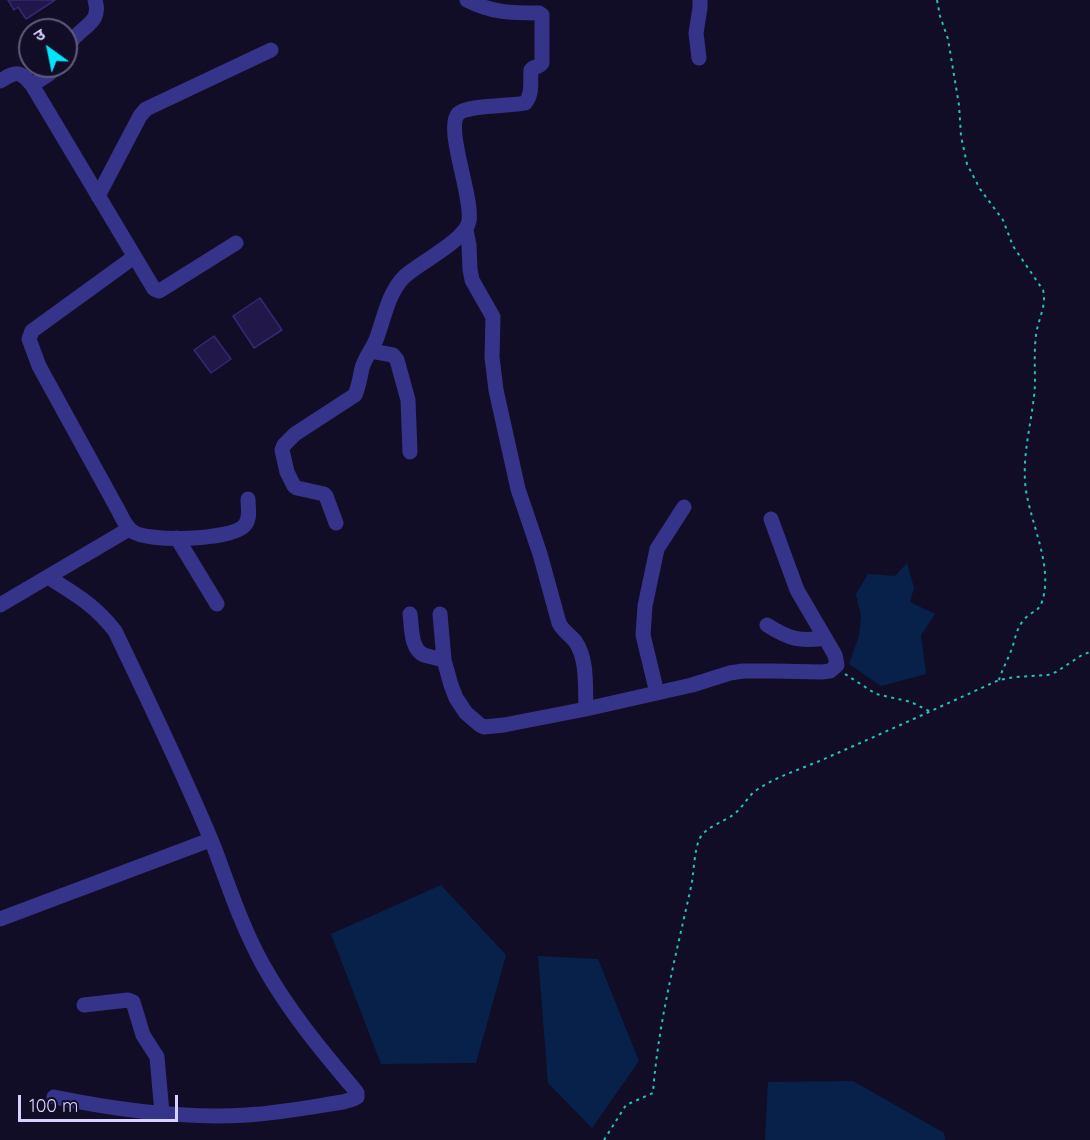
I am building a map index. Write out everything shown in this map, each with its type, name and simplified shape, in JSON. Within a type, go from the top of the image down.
[{"type":"street","points":[[78,34],[93,21],[97,7],[95,0]]},
{"type":"street","points":[[467,0],[475,4],[503,6],[542,15],[542,63],[531,70],[531,91],[525,103],[461,111],[454,124],[468,200],[466,230],[470,269],[472,280],[493,317],[492,357],[496,390],[518,489],[540,554],[559,623],[561,628],[574,640],[582,656],[586,708]]},
{"type":"street","points":[[699,58],[696,33],[700,0]]},
{"type":"street","points":[[98,196],[140,116],[146,109],[271,50]]},
{"type":"street","points":[[0,81],[11,74],[19,73],[32,85],[152,286],[159,291],[236,243]]},
{"type":"street","points":[[32,85],[43,78]]},
{"type":"street","points":[[336,523],[324,494],[294,486],[287,472],[282,450],[284,445],[295,434],[355,394],[363,367],[398,284],[415,268],[466,230]]},
{"type":"street","points":[[134,256],[32,331],[29,339],[39,366],[129,529],[145,537],[177,538],[231,534],[240,530],[247,523],[248,500]]},
{"type":"street","points":[[371,351],[393,355],[397,360],[408,400],[410,452]]},
{"type":"street","points":[[657,693],[643,635],[645,606],[657,549],[684,507]]},
{"type":"street","points":[[440,614],[445,668],[456,698],[466,713],[484,727],[504,725],[657,693],[736,672],[830,671],[837,665],[836,659],[797,590],[771,519]]},
{"type":"street","points":[[0,605],[129,529]]},
{"type":"street","points":[[177,538],[217,604]]},
{"type":"street","points":[[48,577],[103,615],[115,631],[170,746],[248,938],[299,1021],[355,1090],[357,1096],[343,1102],[272,1113],[208,1116],[180,1116],[96,1106],[54,1096]]},
{"type":"street","points":[[410,614],[417,650],[422,654],[444,660]]},
{"type":"street","points":[[767,625],[794,639],[825,638]]},
{"type":"street","points":[[0,919],[210,840]]},
{"type":"street","points":[[84,1005],[128,1000],[133,1002],[143,1035],[157,1057],[162,1113]]},
{"type":"path","points":[[937,0],[948,39],[959,105],[961,136],[968,165],[980,189],[1003,220],[1013,246],[1044,290],[1045,299],[1036,333],[1035,387],[1030,415],[1025,479],[1045,572],[1045,591],[1042,605],[1022,622],[999,680]]},
{"type":"path","points":[[604,1140],[626,1105],[653,1093],[655,1065],[669,987],[694,876],[699,839],[702,835],[732,816],[754,792],[772,780],[812,765],[999,680],[1048,675],[1090,652]]},
{"type":"path","points":[[835,667],[876,694],[911,702],[930,712]]},
{"type":"water","points":[[907,563],[914,588],[910,602],[935,614],[921,635],[926,674],[881,686],[849,664],[859,636],[861,616],[856,594],[868,574],[895,576]]},
{"type":"water","points":[[441,885],[506,955],[476,1063],[381,1064],[331,934]]},
{"type":"water","points":[[538,956],[598,959],[639,1061],[592,1128],[548,1083]]},
{"type":"water","points":[[853,1081],[944,1133],[945,1140],[765,1140],[768,1082]]},
{"type":"building","points":[[8,0],[55,0],[28,18],[18,7],[14,10]]},
{"type":"building","points":[[260,298],[282,330],[254,348],[233,316]]},
{"type":"building","points":[[214,336],[231,359],[211,373],[194,350]]}]
